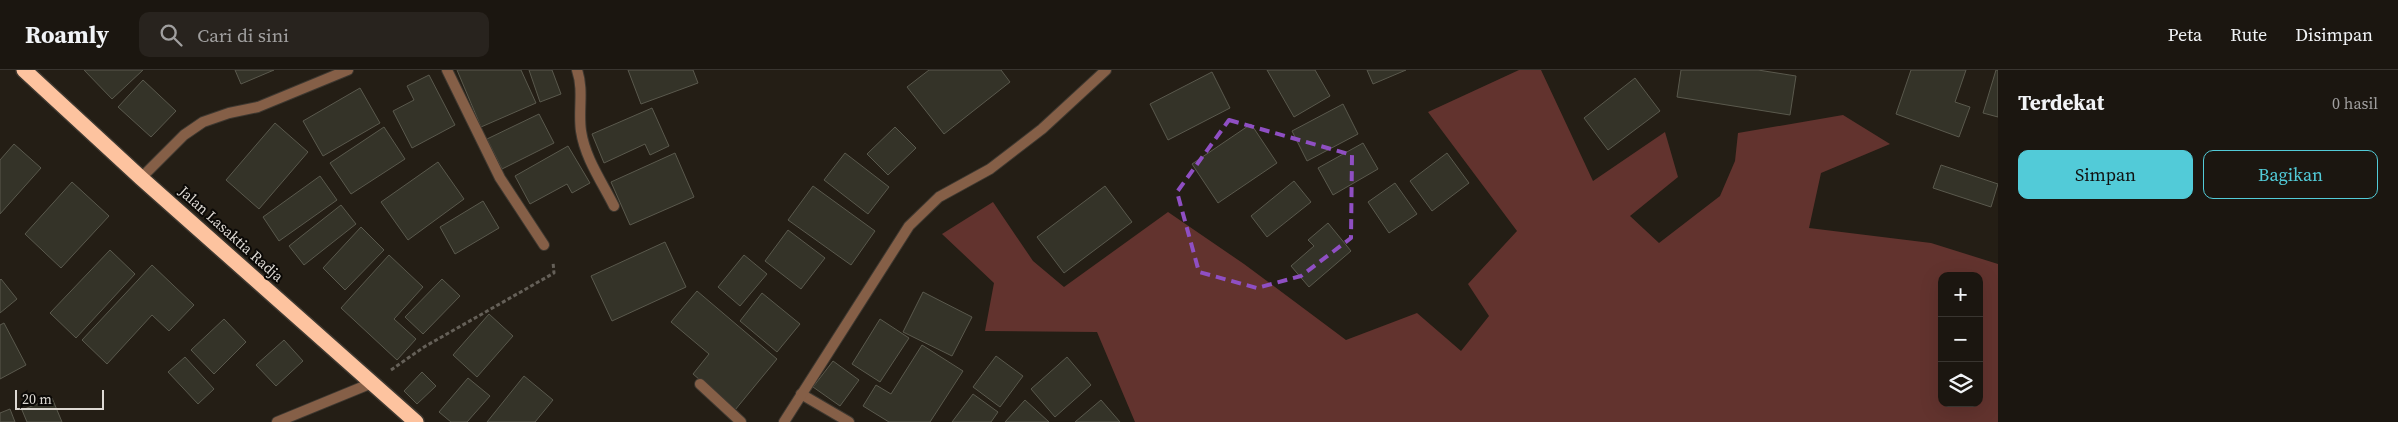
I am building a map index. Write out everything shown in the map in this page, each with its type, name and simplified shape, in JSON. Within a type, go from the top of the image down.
[{"type":"highway","name":"Jalan Lasaktia Radja","points":[[24,70],[141,178],[416,422]]},
{"type":"street","points":[[141,178],[184,135],[203,122],[229,113],[258,107],[348,70]]},
{"type":"street","points":[[447,70],[500,178],[544,245]]},
{"type":"street","points":[[577,70],[580,80],[579,110],[582,134],[589,158],[614,206]]},
{"type":"street","points":[[784,422],[909,226],[939,197],[990,169],[1042,129],[1106,70]]},
{"type":"street","points":[[277,422],[372,383]]},
{"type":"street","points":[[700,384],[742,422]]},
{"type":"street","points":[[801,394],[849,422]]},
{"type":"path","points":[[372,383],[424,347],[554,273],[554,264],[544,245]]},
{"type":"highlighted area","points":[[1229,120],[1352,155],[1351,238],[1301,276],[1257,288],[1199,272],[1177,192]]},
{"type":"shaded area","points":[[1519,70],[1541,70],[1593,181],[1665,132],[1678,177],[1630,216],[1659,243],[1720,196],[1735,161],[1738,133],[1843,115],[1890,144],[1821,173],[1809,228],[1931,243],[1998,264],[1998,422],[1135,422],[1097,332],[985,331],[994,283],[942,234],[993,202],[1033,261],[1064,287],[1168,212],[1244,264],[1346,340],[1417,313],[1461,351],[1489,316],[1468,284],[1517,231],[1428,112]]},
{"type":"building","points":[[84,70],[143,70],[112,99]]},
{"type":"building","points":[[235,70],[274,70],[241,84]]},
{"type":"building","points":[[457,70],[521,70],[536,103],[481,127]]},
{"type":"building","points":[[529,70],[552,70],[561,94],[540,102]]},
{"type":"building","points":[[628,70],[693,70],[698,83],[641,104]]},
{"type":"building","points":[[929,70],[1001,70],[1010,82],[944,134],[907,87]]},
{"type":"building","points":[[1267,70],[1315,70],[1330,96],[1294,117]]},
{"type":"building","points":[[1367,70],[1406,70],[1373,84]]},
{"type":"building","points":[[1681,70],[1758,70],[1796,76],[1790,115],[1677,97]]},
{"type":"building","points":[[1911,70],[1966,70],[1955,102],[1970,107],[1959,137],[1896,114]]},
{"type":"building","points":[[1996,70],[1998,70],[1998,117],[1983,113]]},
{"type":"building","points":[[1212,72],[1230,108],[1168,140],[1150,104]]},
{"type":"building","points":[[429,75],[455,125],[412,148],[393,111],[414,100],[407,86]]},
{"type":"building","points":[[1635,78],[1660,111],[1608,150],[1584,118]]},
{"type":"building","points":[[143,80],[176,111],[151,137],[118,107]]},
{"type":"building","points":[[360,88],[380,123],[323,156],[303,121]]},
{"type":"building","points":[[1343,104],[1358,134],[1307,161],[1292,131]]},
{"type":"building","points":[[652,108],[669,146],[650,155],[645,144],[604,163],[592,134]]},
{"type":"building","points":[[539,114],[554,143],[502,169],[487,139]]},
{"type":"building","points":[[275,123],[308,152],[259,209],[226,180]]},
{"type":"building","points":[[1251,124],[1277,163],[1218,203],[1192,164]]},
{"type":"building","points":[[384,127],[405,159],[351,194],[330,163]]},
{"type":"building","points":[[895,127],[916,148],[888,175],[867,154]]},
{"type":"building","points":[[1363,143],[1378,169],[1333,195],[1318,168]]},
{"type":"building","points":[[14,144],[41,168],[0,214],[0,160]]},
{"type":"building","points":[[568,146],[590,183],[572,193],[567,184],[530,204],[515,176]]},
{"type":"building","points":[[675,153],[694,197],[630,225],[611,182]]},
{"type":"building","points":[[845,153],[889,187],[868,214],[824,180]]},
{"type":"building","points":[[1447,153],[1469,183],[1432,211],[1410,181]]},
{"type":"building","points":[[438,162],[464,199],[408,240],[381,202]]},
{"type":"building","points":[[1941,165],[1998,184],[1991,207],[1933,188]]},
{"type":"building","points":[[320,176],[337,200],[279,241],[263,217]]},
{"type":"building","points":[[1294,181],[1311,202],[1267,237],[1251,216]]},
{"type":"building","points":[[72,182],[109,216],[61,268],[25,234]]},
{"type":"building","points":[[1395,183],[1417,214],[1389,233],[1368,202]]},
{"type":"building","points":[[813,186],[875,231],[851,265],[788,220]]},
{"type":"building","points":[[1105,186],[1132,222],[1064,273],[1037,237]]},
{"type":"building","points":[[483,201],[499,228],[455,254],[440,227]]},
{"type":"building","points":[[341,205],[356,224],[304,265],[289,246]]},
{"type":"building","points":[[1328,223],[1351,251],[1309,287],[1291,266],[1314,246],[1308,240]]},
{"type":"building","points":[[361,227],[384,250],[345,290],[323,268]]},
{"type":"building","points":[[788,230],[825,258],[801,289],[765,261]]},
{"type":"building","points":[[665,242],[686,287],[612,321],[591,276]]},
{"type":"building","points":[[110,250],[135,274],[76,338],[50,313]]},
{"type":"building","points":[[389,255],[423,287],[394,319],[416,339],[397,360],[341,308]]},
{"type":"building","points":[[744,255],[767,274],[740,306],[718,287]]},
{"type":"building","points":[[152,265],[194,305],[169,331],[152,315],[107,364],[82,340]]},
{"type":"building","points":[[442,279],[460,296],[423,334],[405,317]]},
{"type":"building","points":[[0,280],[17,299],[0,313]]},
{"type":"building","points":[[697,291],[777,359],[735,410],[693,374],[709,354],[671,322]]},
{"type":"building","points":[[923,292],[972,317],[952,356],[903,332]]},
{"type":"building","points":[[762,293],[800,324],[777,352],[740,321]]},
{"type":"building","points":[[489,314],[513,336],[477,377],[453,355]]},
{"type":"building","points":[[224,319],[246,342],[214,374],[191,350]]},
{"type":"building","points":[[880,319],[909,338],[880,382],[852,364]]},
{"type":"building","points":[[4,323],[26,365],[0,379],[0,325]]},
{"type":"building","points":[[284,340],[303,361],[276,386],[256,365]]},
{"type":"building","points":[[922,345],[963,371],[930,422],[889,422],[863,406],[876,385],[891,394]]},
{"type":"building","points":[[996,356],[1023,376],[1000,407],[973,387]]},
{"type":"building","points":[[185,357],[214,389],[198,404],[168,372]]},
{"type":"building","points":[[1067,357],[1091,385],[1055,417],[1031,389]]},
{"type":"building","points":[[833,361],[859,380],[840,406],[813,387]]},
{"type":"building","points":[[422,372],[436,386],[417,404],[404,391]]},
{"type":"building","points":[[524,376],[553,400],[535,422],[487,422]]},
{"type":"building","points":[[468,378],[490,396],[467,422],[451,422],[439,412]]},
{"type":"building","points":[[973,394],[998,412],[991,422],[952,422]]},
{"type":"building","points":[[52,398],[62,422],[27,422],[22,410]]},
{"type":"building","points":[[1025,400],[1049,422],[1005,422]]},
{"type":"building","points":[[1101,400],[1120,422],[1075,422]]},
{"type":"building","points":[[10,409],[15,422],[0,422],[0,413]]}]
